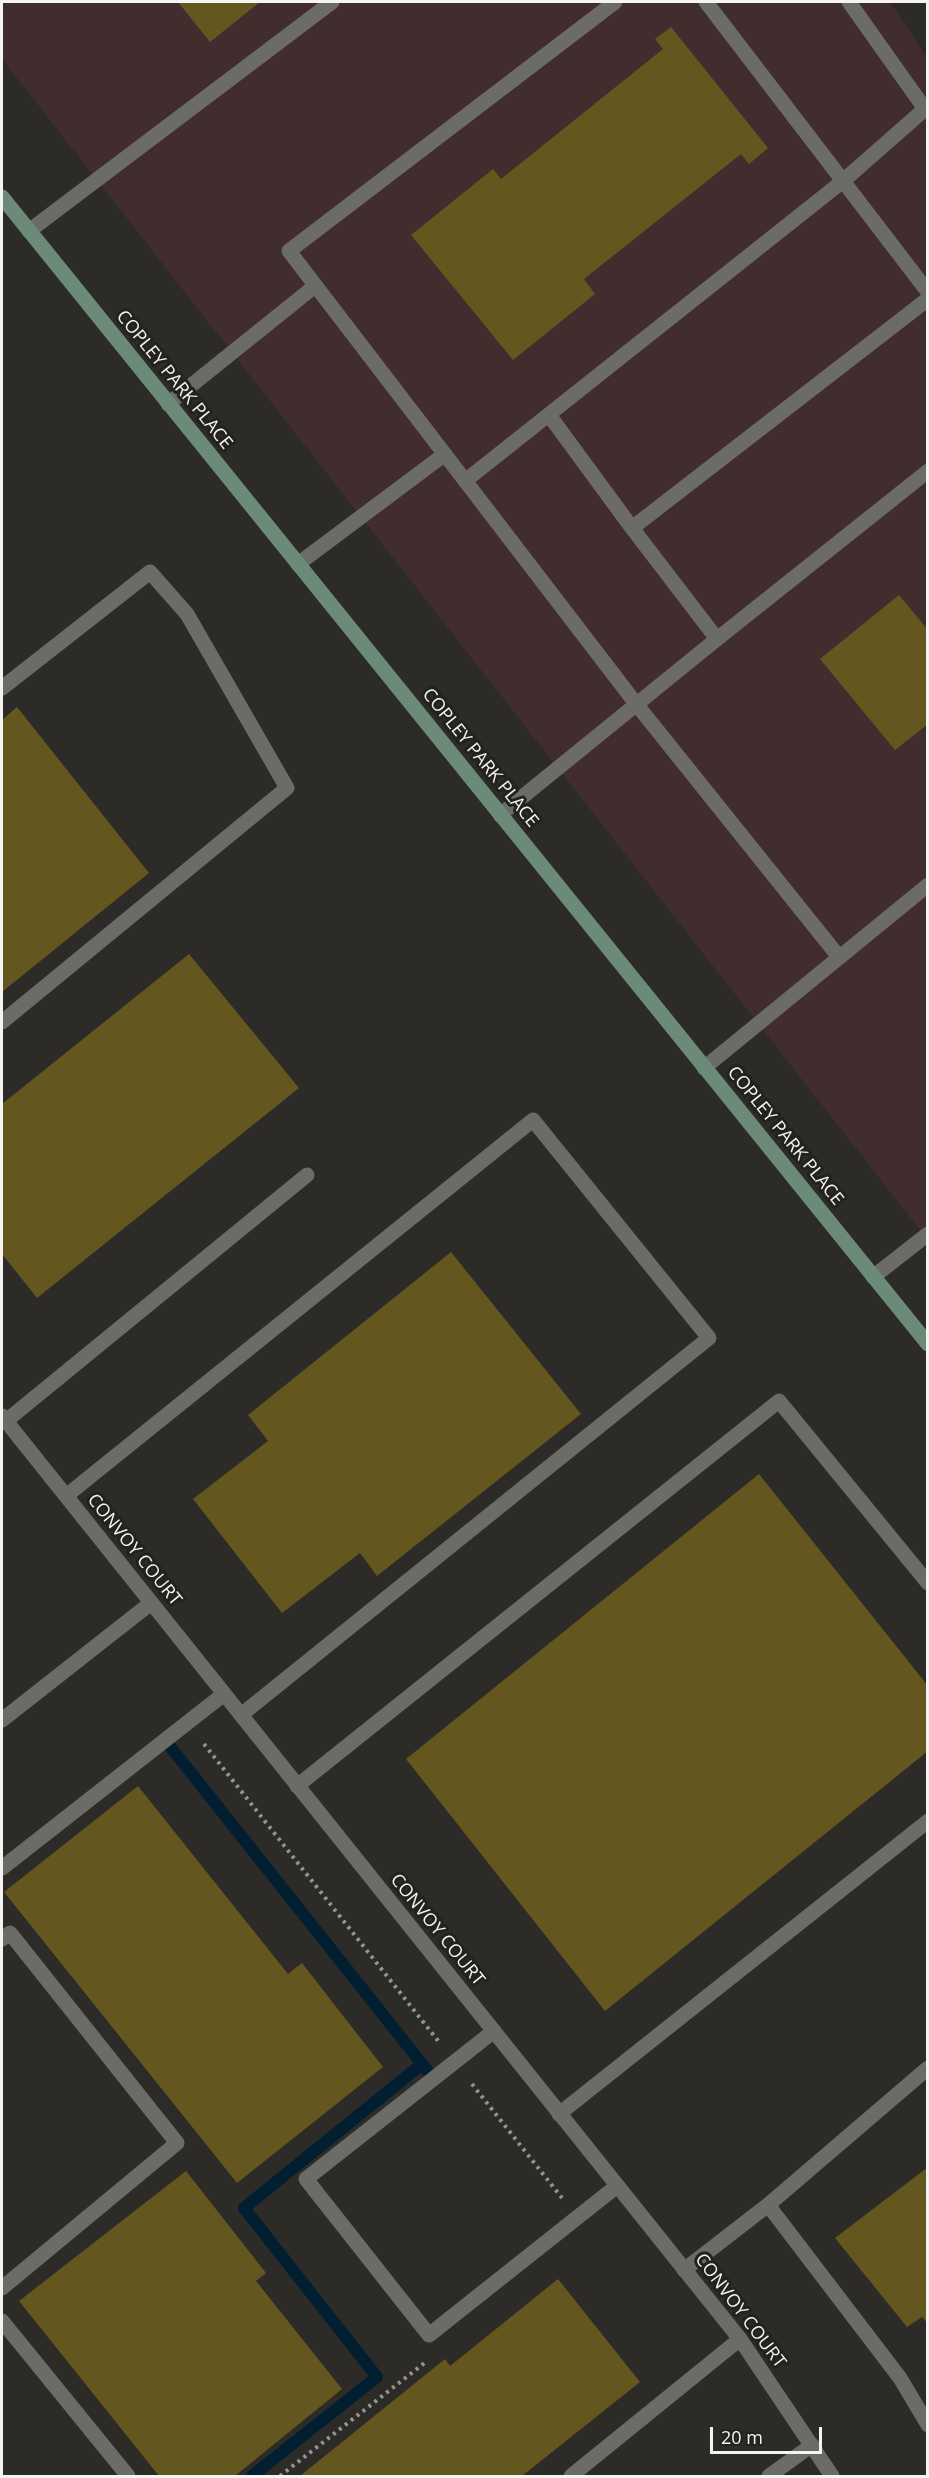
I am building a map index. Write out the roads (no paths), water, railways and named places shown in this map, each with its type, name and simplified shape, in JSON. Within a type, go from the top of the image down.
[{"type":"main road","name":"COPLEY PARK PLACE","points":[[2,197],[927,1344]]},
{"type":"street","points":[[29,231],[332,2]]},
{"type":"street","points":[[615,2],[289,251],[637,705],[839,957]]},
{"type":"street","points":[[706,2],[927,292]]},
{"type":"street","points":[[465,481],[843,181],[926,110],[849,2]]},
{"type":"street","points":[[168,404],[315,286]]},
{"type":"street","points":[[632,528],[927,299]]},
{"type":"street","points":[[549,415],[717,639]]},
{"type":"street","points":[[298,564],[445,454]]},
{"type":"street","points":[[500,815],[927,471]]},
{"type":"street","points":[[2,688],[150,572],[187,614],[287,788],[2,1022]]},
{"type":"street","points":[[704,1068],[927,885]]},
{"type":"street","points":[[66,1496],[533,1120],[709,1338],[241,1715]]},
{"type":"street","points":[[4,1418],[307,1175]]},
{"type":"street","points":[[873,1277],[927,1234]]},
{"type":"street","points":[[297,1786],[778,1401],[927,1583]]},
{"type":"street","name":"CONVOY COURT","points":[[4,1418],[740,2339],[832,2476]]},
{"type":"street","points":[[2,1720],[151,1603]]},
{"type":"street","points":[[2,1868],[224,1694]]},
{"type":"street","points":[[560,2114],[927,1821]]},
{"type":"street","points":[[2,1940],[10,1933],[177,2143],[2,2288]]},
{"type":"street","points":[[494,2031],[306,2179],[429,2335],[617,2186]]},
{"type":"street","points":[[684,2270],[768,2205],[927,2068]]},
{"type":"street","points":[[768,2205],[900,2378],[927,2425]]},
{"type":"street","points":[[2,2321],[128,2476]]},
{"type":"street","points":[[572,2476],[740,2339]]},
{"type":"street","points":[[769,2476],[812,2445]]},
{"type":"waterway","points":[[165,1740],[434,2079]]},
{"type":"waterway","points":[[252,2476],[377,2377],[244,2208],[422,2064]]}]
